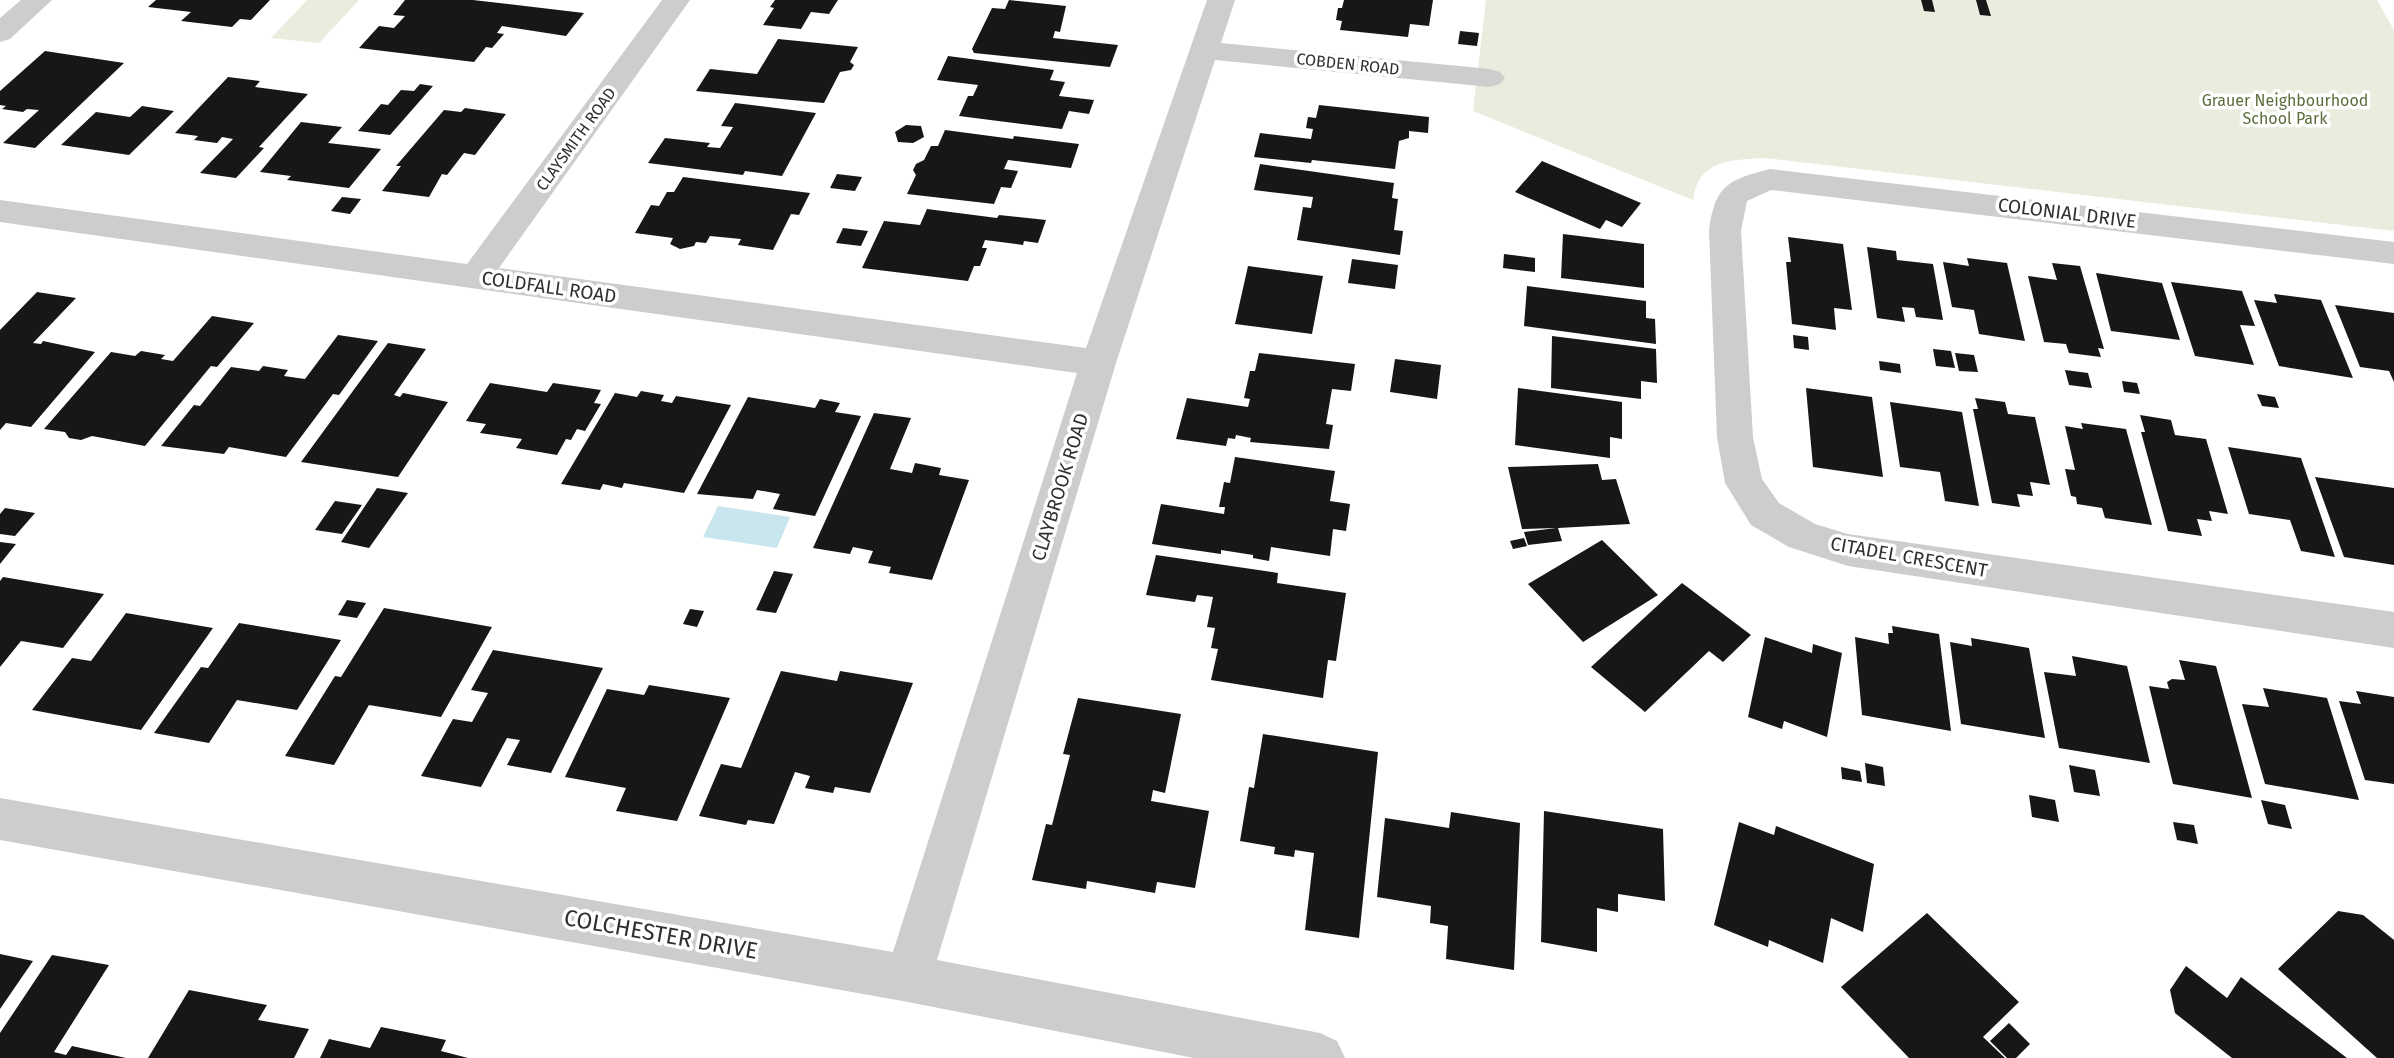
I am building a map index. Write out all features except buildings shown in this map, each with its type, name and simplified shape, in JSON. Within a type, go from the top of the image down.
[{"type":"street","points":[[0,33],[38,0]]},
{"type":"street","name":"CLAYSMITH ROAD","points":[[475,277],[677,0]]},
{"type":"street","name":"CLAYBROOK ROAD","points":[[908,978],[1098,363],[1221,0]]},
{"type":"street","name":"COBDEN ROAD","points":[[1205,50],[1490,78]]},
{"type":"street","name":"COLONIAL DRIVE","points":[[1741,188],[1770,179],[1805,182],[2394,253]]},
{"type":"street","name":"CITADEL CRESCENT","points":[[1741,188],[1729,201],[1725,230],[1735,438],[1744,483],[1765,514],[1803,536],[1848,550],[2394,630]]},
{"type":"street","name":"COLDFALL ROAD","points":[[0,211],[1098,363]]},
{"type":"street","name":"COLCHESTER DRIVE","points":[[0,819],[908,978],[1320,1058]]},
{"type":"green space","points":[[307,0],[359,0],[319,43],[271,38]]},
{"type":"green space","name":"Grauer Neighbourhood School Park","points":[[1486,0],[2377,0],[2394,30],[2394,231],[1764,158],[1728,162],[1709,170],[1701,177],[1693,200],[1473,111]]},
{"type":"water","points":[[718,506],[790,517],[777,548],[703,537]]}]
